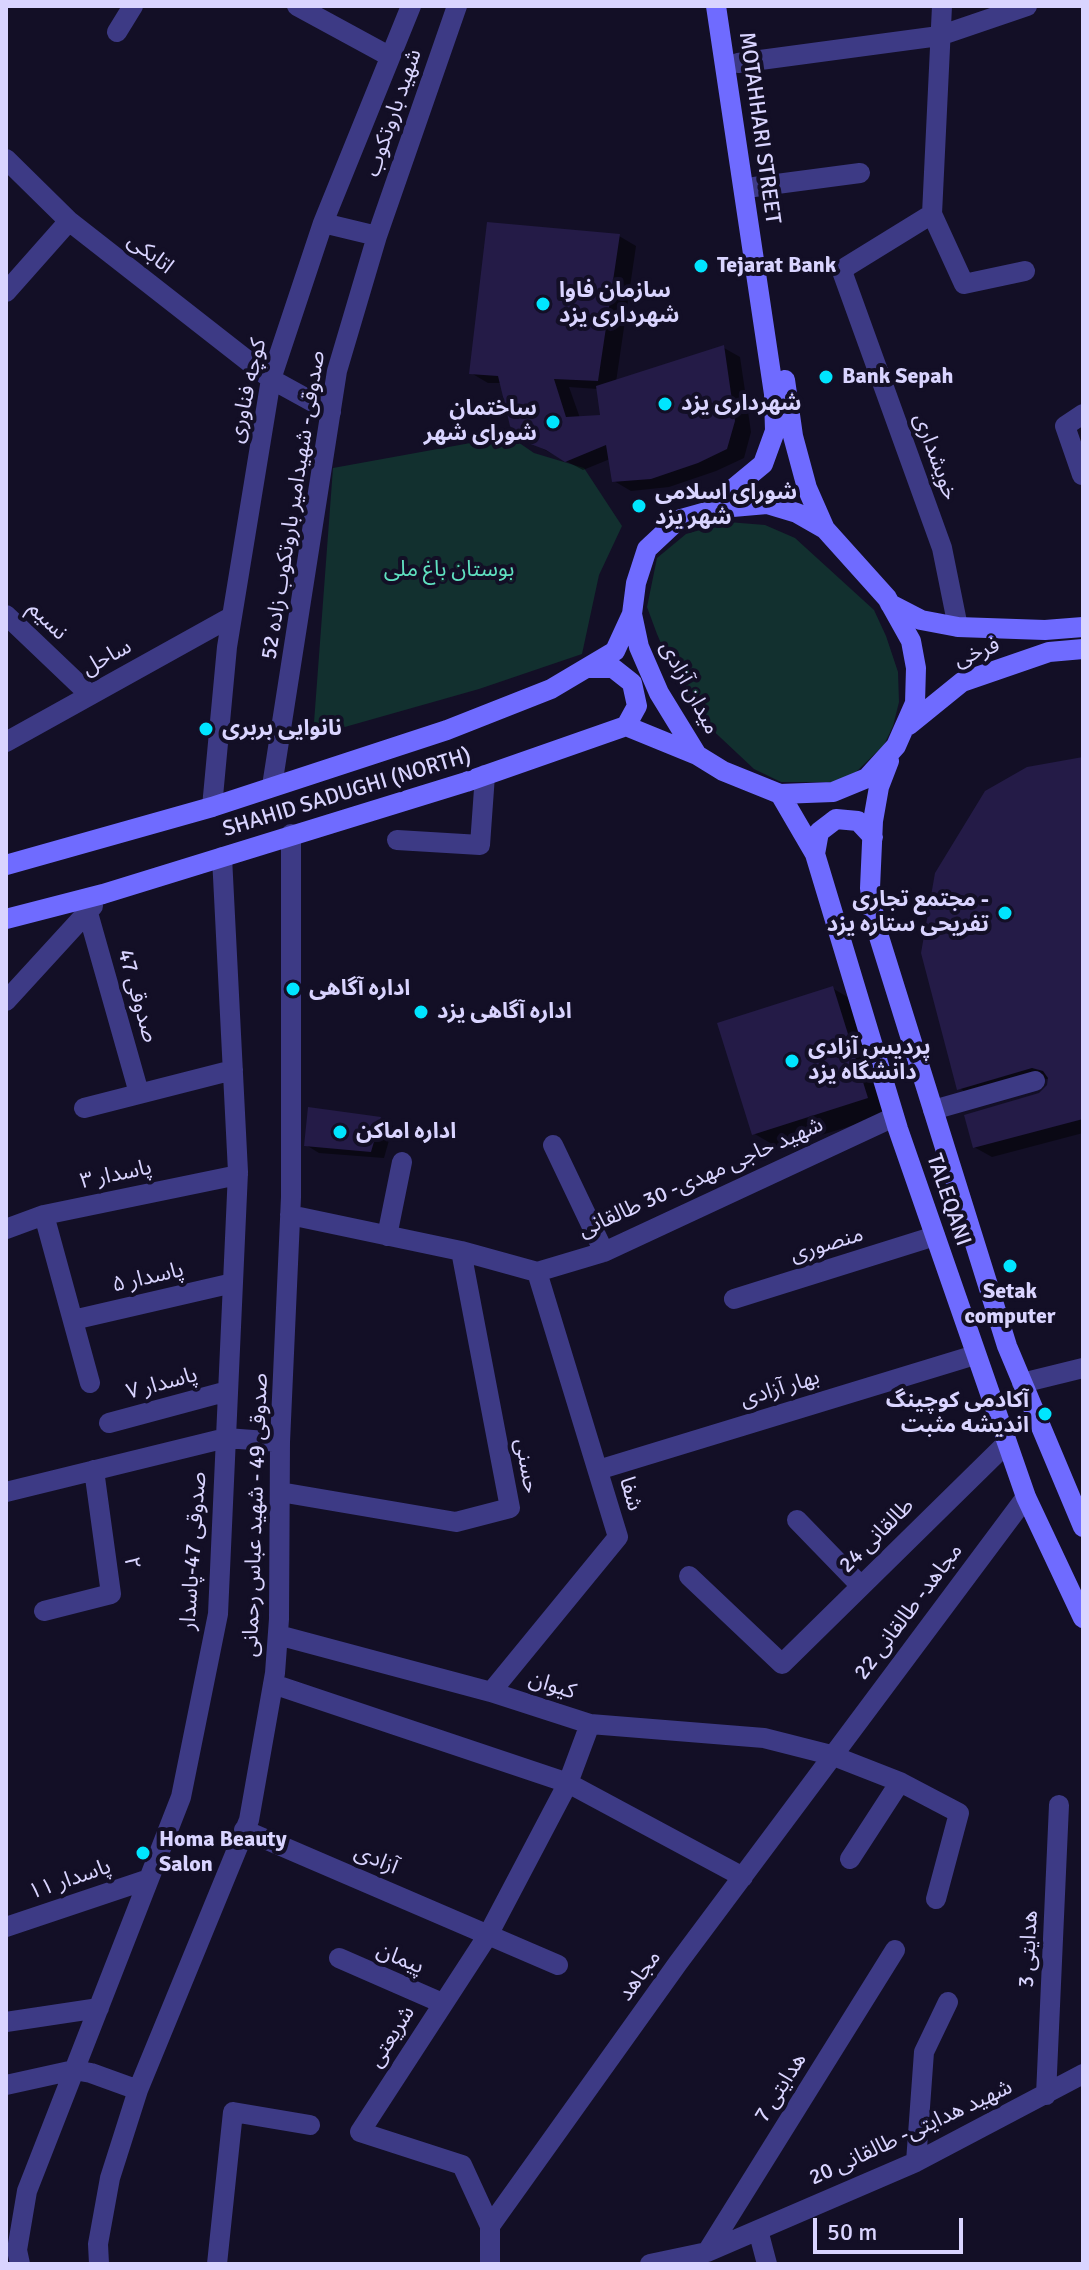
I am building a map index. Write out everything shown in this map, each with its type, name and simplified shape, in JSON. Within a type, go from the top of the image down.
[{"type":"main road","name":"MOTAHHARI STREET","points":[[704,513],[763,464],[775,431],[774,394],[716,6]]},
{"type":"main road","name":"MOTAHHARI STREET","points":[[729,6],[793,436],[807,488],[825,529]]},
{"type":"main road","name":"میدان آزادی","points":[[767,504],[797,513],[825,529],[890,604],[911,641],[916,668],[915,703],[899,738],[867,778],[833,792],[780,794],[723,771],[697,755],[659,693],[639,647],[632,614],[636,583],[647,549],[678,520],[721,508],[767,504]]},
{"type":"main road","name":"فرخی","points":[[890,604],[921,620],[958,627],[1045,630],[1083,627]]},
{"type":"main road","name":"SHAHID SADUGHI (NORTH)","points":[[6,865],[212,807],[447,730],[551,689],[615,651],[632,614]]},
{"type":"main road","name":"فرخی","points":[[899,738],[962,682],[1049,652],[1083,649]]},
{"type":"main road","points":[[589,668],[613,668],[632,683],[637,706],[626,726],[697,755]]},
{"type":"main road","name":"SHAHID SADUGHI (NORTH)","points":[[6,919],[103,894],[222,857],[485,775],[626,726]]},
{"type":"main road","name":"TALEQANI","points":[[899,738],[879,787],[870,888],[875,924],[1007,1346],[1080,1515]]},
{"type":"main road","name":"TALEQANI","points":[[780,794],[815,854],[894,1117],[975,1355],[1026,1497],[1083,1618]]},
{"type":"main road","points":[[815,854],[819,832],[836,819],[858,821],[873,837]]},
{"type":"street","points":[[117,32],[133,6]]},
{"type":"street","points":[[297,6],[389,56]]},
{"type":"street","name":"کوچه فناوری","points":[[212,807],[231,617],[271,379],[323,223],[411,6]]},
{"type":"street","name":"شهید باروتکوب","points":[[377,236],[457,6]]},
{"type":"street","points":[[942,6],[932,214],[964,284],[1025,271]]},
{"type":"street","points":[[738,63],[939,36],[1027,6]]},
{"type":"street","name":"اتابکی","points":[[6,159],[69,221],[271,379],[331,412]]},
{"type":"street","points":[[754,187],[860,173]]},
{"type":"street","name":"خویشداری","points":[[932,214],[846,267],[843,274],[942,548],[958,627]]},
{"type":"street","points":[[6,292],[69,221]]},
{"type":"street","points":[[323,223],[377,236]]},
{"type":"street","name":"52 صدوقی- شهیدامیر باروتکوب زاده","points":[[272,786],[337,371],[377,236]]},
{"type":"street","points":[[1082,475],[1065,426],[1083,414]]},
{"type":"street","name":"نسیم","points":[[6,615],[90,695]]},
{"type":"street","name":"ساحل","points":[[6,742],[231,617]]},
{"type":"street","points":[[397,840],[480,845],[485,775]]},
{"type":"street","name":"صدوقی 49 - شهید عباس رحمانی","points":[[99,2264],[98,2244],[110,2178],[132,2088],[249,1820],[273,1684],[278,1635],[280,1442],[290,1215],[291,834]]},
{"type":"street","name":"صدوقی 47-پاسدار","points":[[20,2264],[17,2250],[27,2191],[82,2072],[99,2008],[181,1797],[218,1614],[238,1175],[222,857]]},
{"type":"street","points":[[6,1001],[103,894]]},
{"type":"street","name":"صدوقی 47","points":[[88,913],[139,1093]]},
{"type":"street","points":[[84,1108],[233,1070]]},
{"type":"street","points":[[933,1110],[1035,1081]]},
{"type":"street","name":"شهید حاجی مهدی- 30 طالقانی","points":[[537,1272],[604,1252],[894,1117]]},
{"type":"street","points":[[553,1145],[604,1252]]},
{"type":"street","points":[[387,1236],[402,1162]]},
{"type":"street","name":"پاسدار ۳","points":[[6,1229],[44,1215],[238,1175]]},
{"type":"street","points":[[44,1215],[90,1383]]},
{"type":"street","points":[[290,1215],[461,1251],[537,1272]]},
{"type":"street","name":"منصوری","points":[[734,1299],[935,1236]]},
{"type":"street","name":"حسنی","points":[[280,1492],[456,1522],[510,1508],[461,1251]]},
{"type":"street","name":"شفا","points":[[491,1692],[618,1537],[537,1272]]},
{"type":"street","name":"پاسدار ۵","points":[[73,1320],[233,1283]]},
{"type":"street","name":"بهار آزادی","points":[[598,1470],[975,1355]]},
{"type":"street","points":[[1022,1383],[1083,1368]]},
{"type":"street","name":"پاسدار ۷","points":[[109,1423],[228,1391]]},
{"type":"street","points":[[6,1492],[226,1438],[280,1442]]},
{"type":"street","name":"طالقانی 24","points":[[689,1576],[782,1664],[1007,1443]]},
{"type":"street","name":"۲","points":[[44,1611],[111,1594],[94,1470]]},
{"type":"street","name":"مجاهد- طالقانی 22","points":[[831,1755],[1026,1497]]},
{"type":"street","points":[[797,1520],[861,1586]]},
{"type":"street","name":"کیوان","points":[[278,1635],[491,1692],[590,1724],[568,1783]]},
{"type":"street","points":[[273,1684],[568,1783],[743,1877]]},
{"type":"street","points":[[590,1724],[764,1738],[831,1755],[900,1782],[959,1813],[936,1899]]},
{"type":"street","name":"مجاهد","points":[[490,2226],[831,1755]]},
{"type":"street","points":[[850,1859],[900,1782]]},
{"type":"street","name":"شریعتی","points":[[490,2264],[490,2226],[462,2165],[360,2132],[488,1935],[568,1783]]},
{"type":"street","name":"هدایتی 3","points":[[1046,2095],[1059,1805]]},
{"type":"street","name":"آزادی","points":[[244,1830],[558,1965]]},
{"type":"street","name":"پاسدار ۱۱","points":[[6,1927],[149,1879]]},
{"type":"street","name":"هدایتی 7","points":[[707,2252],[895,1950]]},
{"type":"street","name":"پیمان","points":[[339,1958],[442,2003]]},
{"type":"street","points":[[916,2162],[924,2052],[948,2002]]},
{"type":"street","points":[[6,2022],[99,2008]]},
{"type":"street","points":[[6,2085],[82,2072],[132,2088]]},
{"type":"street","name":"شهید هدایتی- طالقانی 20","points":[[650,2264],[707,2252],[916,2162],[1083,2074]]},
{"type":"street","points":[[217,2264],[233,2112],[310,2125]]},
{"type":"street","points":[[758,2230],[767,2264]]},
{"type":"green space","name":"بوستان باغ ملی","points":[[509,436],[534,453],[584,468],[622,526],[599,575],[582,654],[479,689],[313,736],[333,468]]},
{"type":"green space","points":[[728,522],[765,525],[795,538],[874,610],[898,672],[899,702],[884,745],[856,772],[834,782],[781,782],[754,769],[705,723],[673,671],[647,607],[657,558],[686,534]]},
{"type":"building","points":[[487,222],[620,234],[598,381],[554,379],[566,417],[600,415],[596,386],[724,345],[735,421],[727,449],[651,479],[612,482],[606,445],[565,462],[523,441],[510,426],[498,376],[469,374]]},
{"type":"building","name":"مجتمع تجاری - تفریحی ستاره یزد","points":[[1083,757],[1083,1119],[973,1148],[964,1115],[1039,1093],[1047,1085],[1048,1078],[1043,1071],[1032,1068],[957,1090],[921,953],[935,873],[985,791],[1027,767]]},
{"type":"building","name":"پردیس آزادی دانشگاه یزد","points":[[833,986],[868,1098],[752,1135],[717,1023]]},
{"type":"building","name":"اداره اماکن","points":[[308,1107],[381,1117],[371,1152],[304,1146]]},
{"type":"place","name":"Tejarat Bank","points":[[701,266]]},
{"type":"place","name":"سازمان فاوا شهرداری یزد","points":[[543,304]]},
{"type":"place","name":"Bank Sepah","points":[[826,377]]},
{"type":"place","name":"شهرداری یزد","points":[[665,404]]},
{"type":"place","name":"ساختمان شورای شهر","points":[[553,422]]},
{"type":"place","name":"شورای اسلامی شهر یزد","points":[[639,506]]},
{"type":"place","name":"نانوایی بربری","points":[[206,729]]},
{"type":"place","name":"مجتمع تجاری - تفریحی ستاره یزد","points":[[1005,913]]},
{"type":"place","name":"اداره آگاهی","points":[[293,989]]},
{"type":"place","name":"اداره آگاهی یزد","points":[[421,1012]]},
{"type":"place","name":"پردیس آزادی دانشگاه یزد","points":[[792,1061]]},
{"type":"place","name":"اداره اماکن","points":[[340,1132]]},
{"type":"place","name":"Setak computer","points":[[1010,1266]]},
{"type":"place","name":"آکادمی کوچینگ اندیشه مثبت","points":[[1045,1414]]},
{"type":"place","name":"Homa Beauty Salon","points":[[143,1853]]}]
